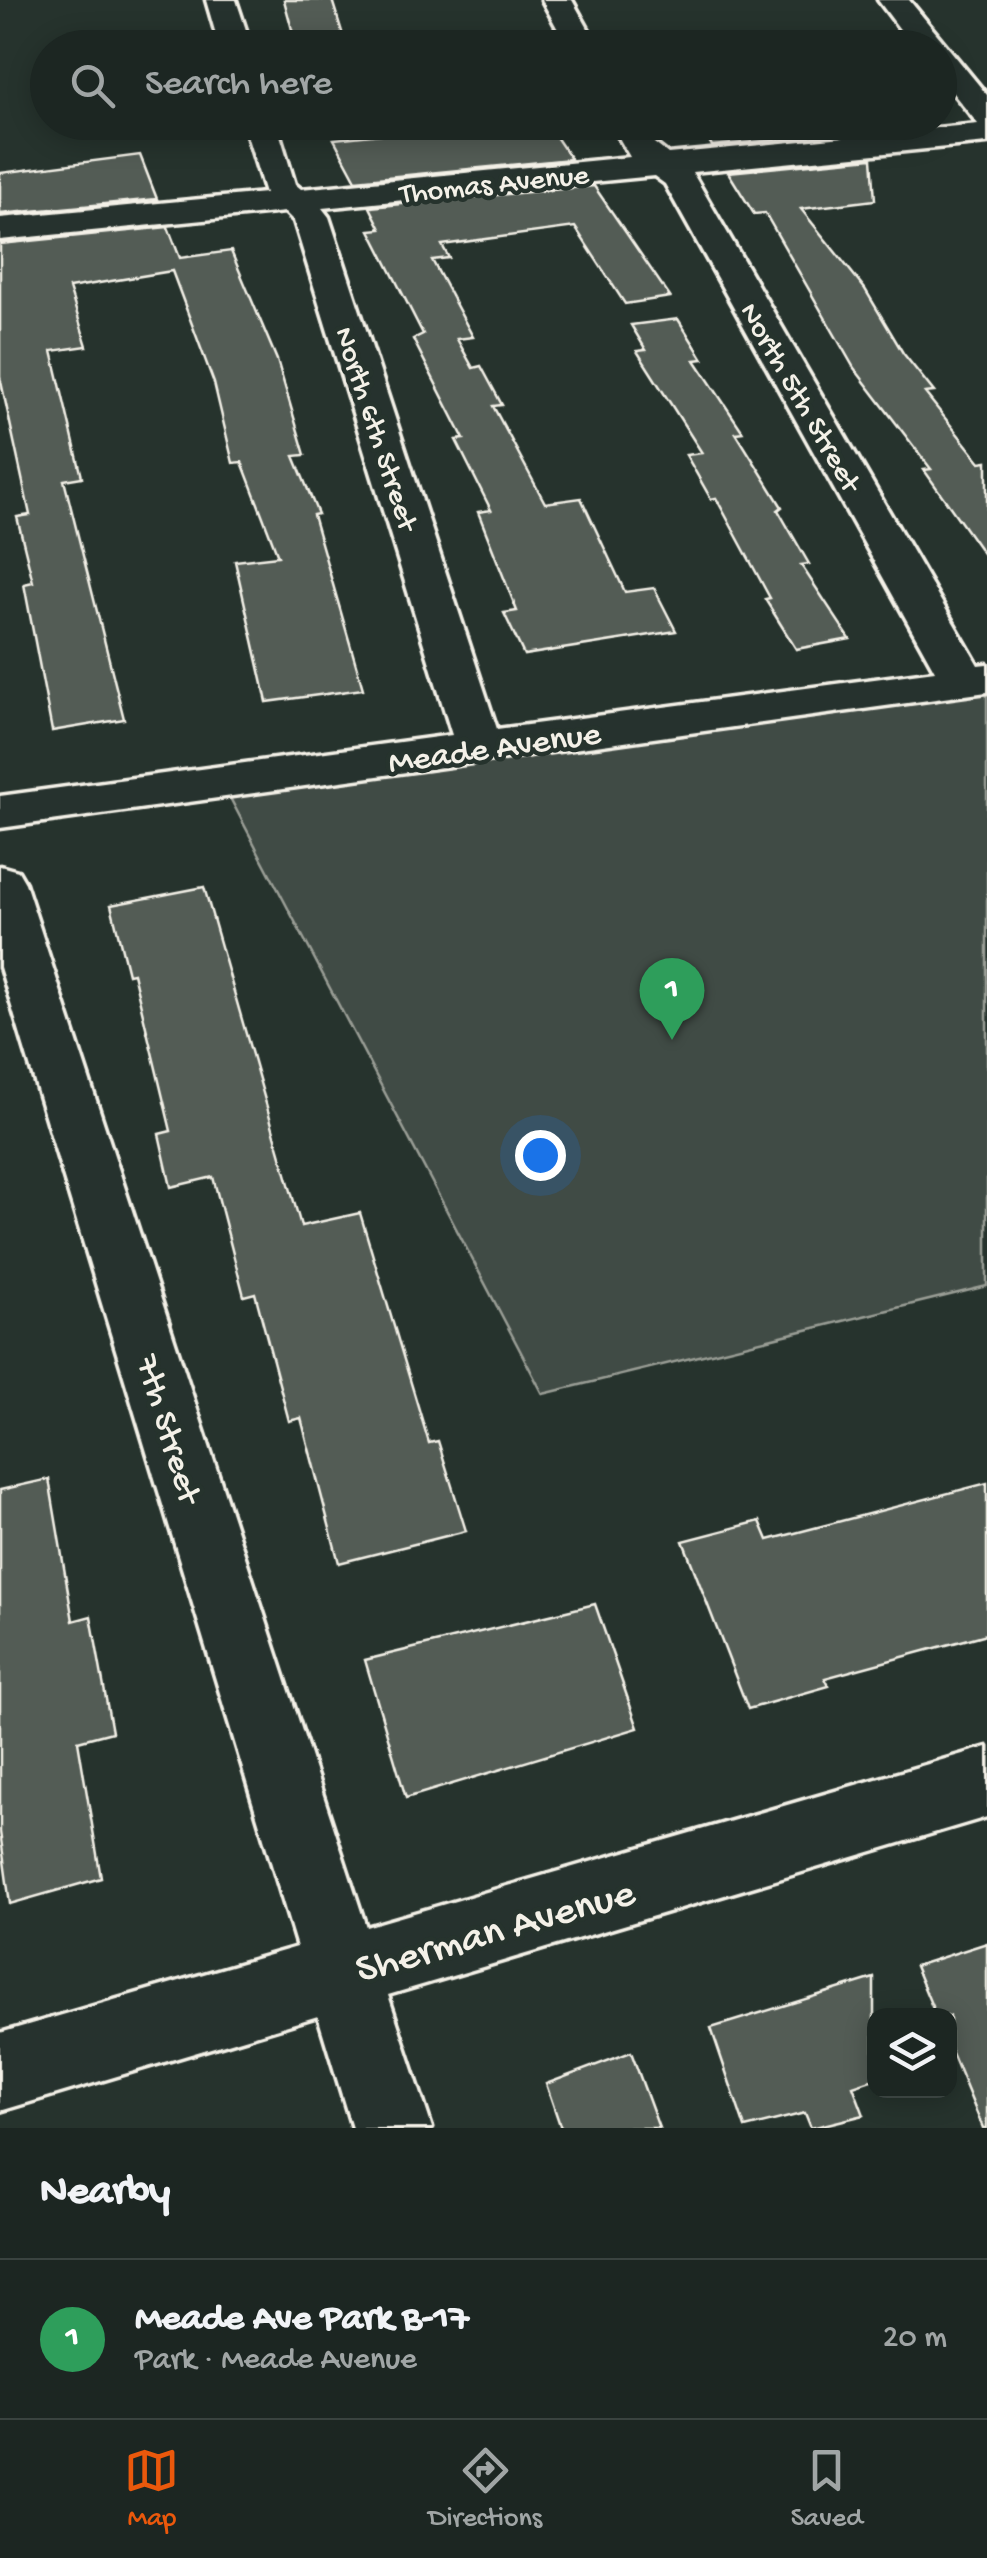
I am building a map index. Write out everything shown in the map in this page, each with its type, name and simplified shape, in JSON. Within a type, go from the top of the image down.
[{"type":"street","points":[[221,0],[230,30]]},
{"type":"street","points":[[557,0],[574,30]]},
{"type":"street","points":[[892,0],[916,30]]},
{"type":"street","points":[[957,79],[987,116]]},
{"type":"street","name":"Thomas Avenue","points":[[957,136],[987,133]]},
{"type":"street","name":"North 6th Street","points":[[263,140],[278,188],[311,217],[479,747]]},
{"type":"street","name":"North 5th Street","points":[[635,140],[640,149],[679,178],[976,680]]},
{"type":"street","name":"Thomas Avenue","points":[[0,229],[916,140]]},
{"type":"street","name":"Meade Avenue","points":[[0,812],[976,680]]},
{"type":"street","name":"7th Street","points":[[0,883],[392,2128]]},
{"type":"street","name":"Sherman Avenue","points":[[0,2072],[987,1782]]},
{"type":"shaded area","points":[[987,691],[987,1286],[543,1394],[228,794]]},
{"type":"building","points":[[284,0],[332,0],[341,30],[292,30]]},
{"type":"building","points":[[335,140],[558,140],[571,159],[356,180]]},
{"type":"building","points":[[708,140],[776,140],[712,146]]},
{"type":"building","points":[[140,155],[157,199],[0,214],[0,173]]},
{"type":"building","points":[[872,158],[875,200],[801,209],[865,289],[903,353],[934,392],[925,393],[980,462],[987,461],[987,559],[924,470],[931,469],[854,368],[765,213],[754,214],[728,172]]},
{"type":"building","points":[[594,186],[670,297],[625,304],[575,227],[442,245],[449,258],[432,260],[473,337],[457,339],[473,368],[481,366],[502,405],[493,406],[545,503],[581,498],[625,592],[654,588],[676,631],[524,655],[504,613],[517,611],[478,512],[491,510],[456,440],[464,439],[413,339],[423,334],[370,230],[381,229],[370,207]]},
{"type":"building","points":[[168,227],[180,258],[231,251],[277,360],[305,455],[294,456],[318,514],[313,515],[363,689],[267,702],[235,561],[278,556],[242,462],[233,463],[214,383],[172,271],[69,288],[87,346],[52,351],[82,477],[64,480],[124,719],[52,731],[24,584],[33,582],[17,517],[30,515],[0,377],[0,244]]},
{"type":"building","points":[[678,319],[703,359],[695,360],[743,432],[736,433],[782,507],[778,510],[809,564],[801,565],[850,639],[796,649],[765,599],[770,598],[716,498],[711,499],[686,455],[702,453],[637,351],[646,350],[631,325]]},
{"type":"building","points":[[204,887],[301,1226],[360,1213],[429,1443],[438,1441],[466,1531],[339,1563],[301,1418],[289,1421],[255,1293],[244,1296],[213,1177],[171,1187],[159,1134],[171,1131],[133,973],[128,974],[111,905]]},
{"type":"building","points":[[49,1479],[73,1621],[91,1616],[112,1732],[78,1741],[101,1878],[10,1904],[0,1832],[0,1490]]},
{"type":"building","points":[[987,1483],[987,1634],[825,1678],[829,1686],[748,1709],[683,1541],[760,1521],[768,1540]]},
{"type":"building","points":[[595,1604],[638,1728],[406,1798],[365,1660]]},
{"type":"building","points":[[987,1943],[987,2128],[983,2128],[957,2065],[957,2008],[933,2008],[915,1966]]},
{"type":"building","points":[[874,1978],[874,2008],[867,2008],[867,2081],[853,2086],[864,2115],[811,2128],[805,2113],[745,2128],[711,2028]]},
{"type":"building","points":[[631,2052],[659,2128],[561,2128],[546,2084]]},
{"type":"place","name":"Meade Ave Park B-17","points":[[672,1040]]}]
